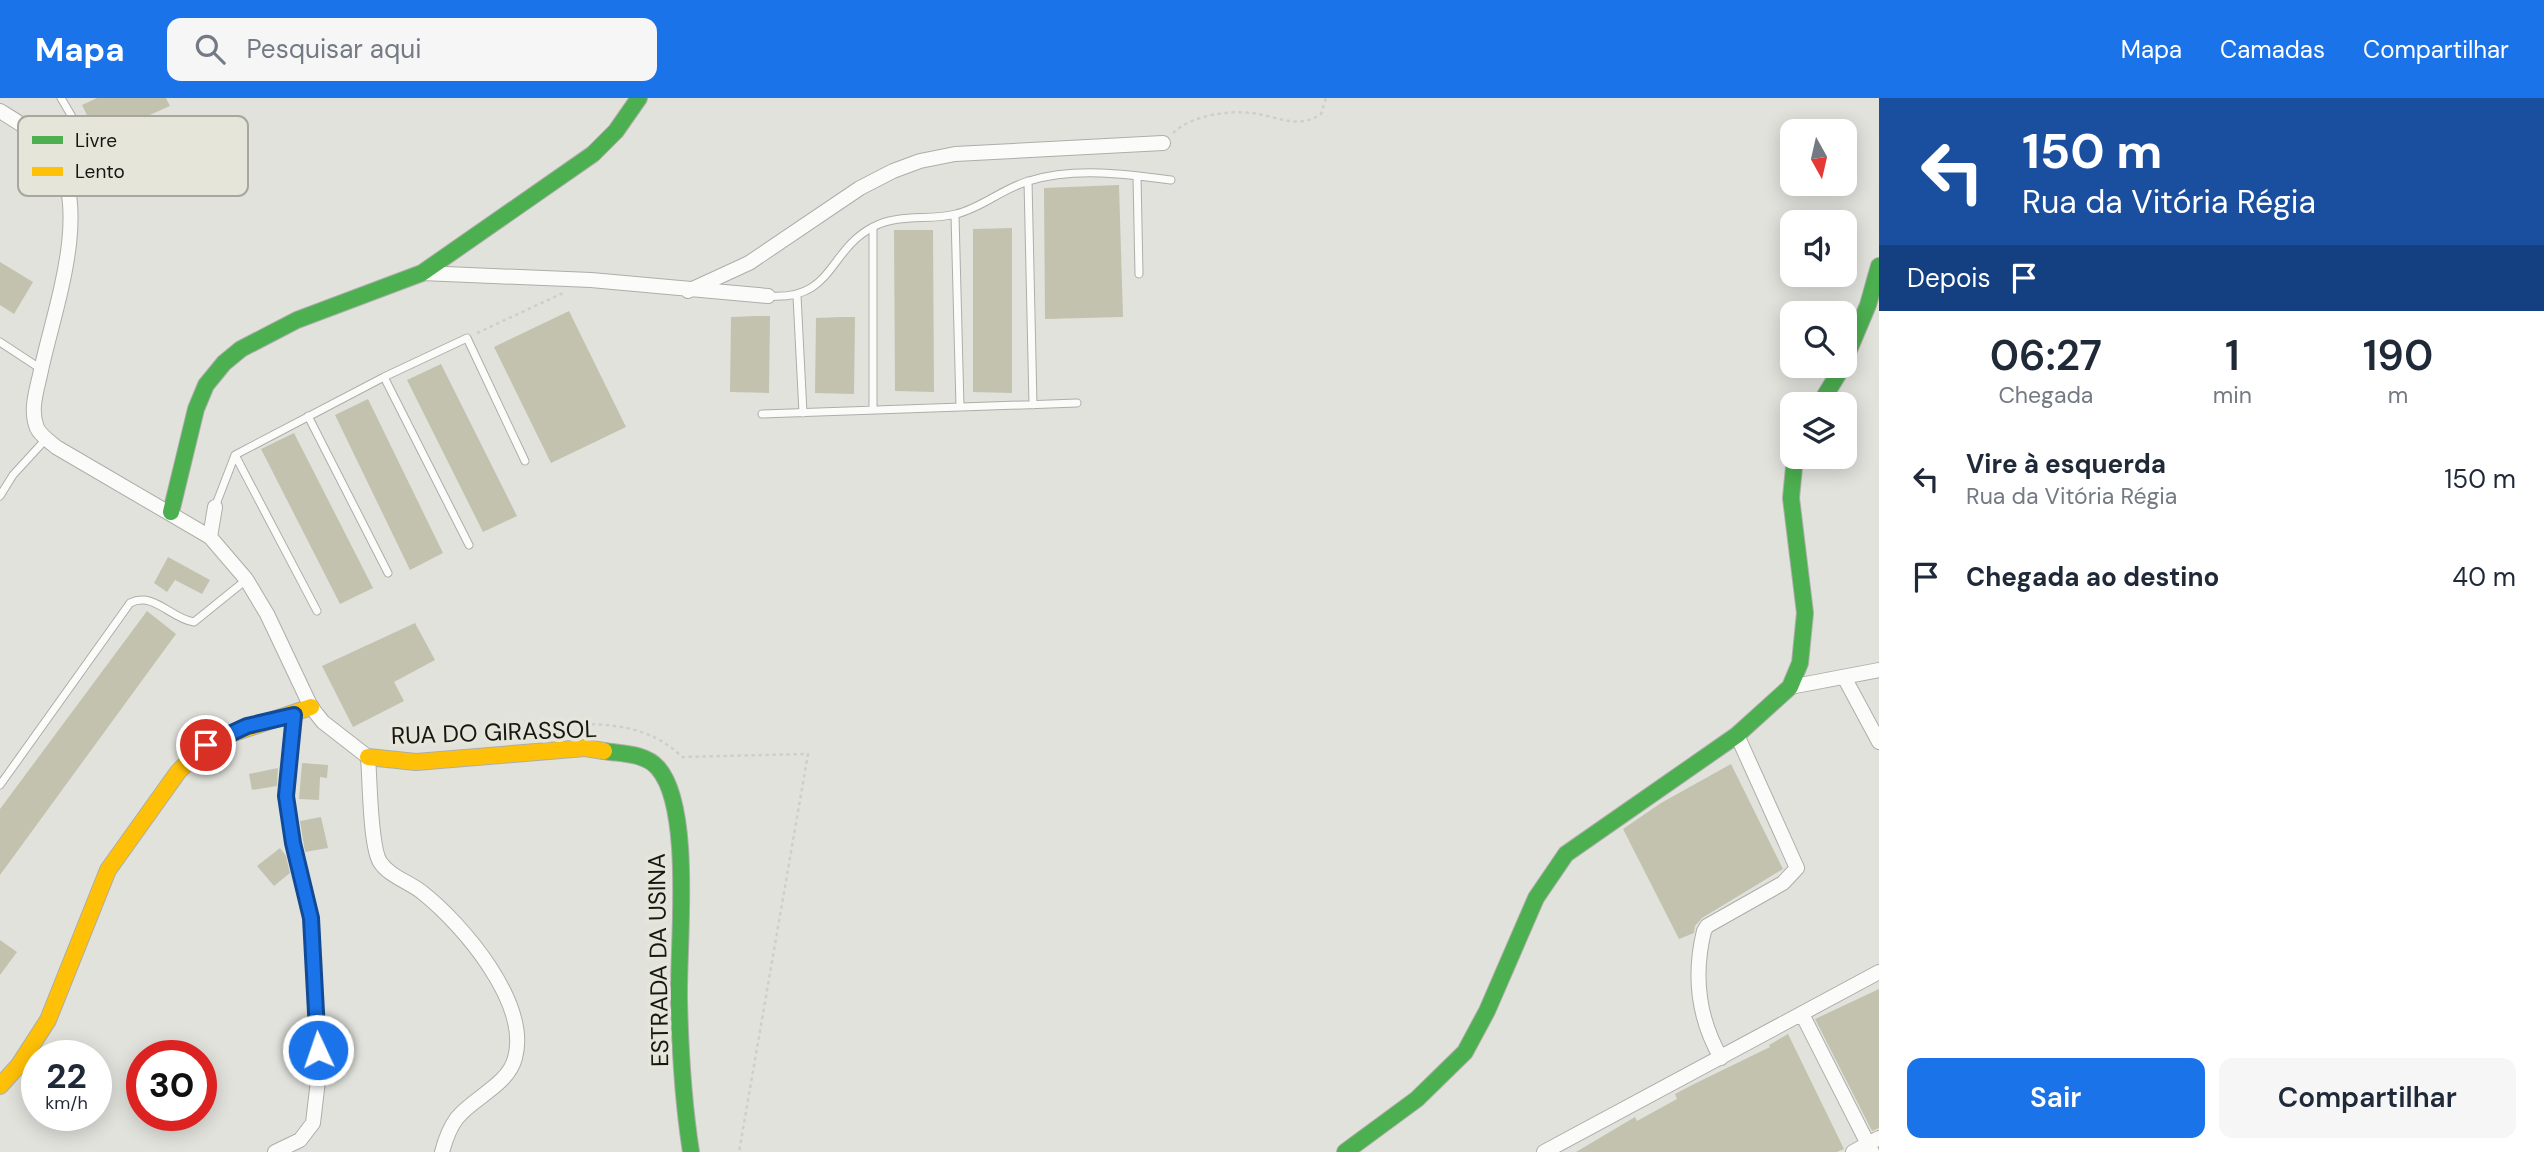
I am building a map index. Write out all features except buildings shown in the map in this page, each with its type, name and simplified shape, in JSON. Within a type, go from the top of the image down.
[{"type":"street","points":[[171,512],[196,410],[206,385],[224,363],[241,349],[297,320],[422,273],[593,154],[616,131],[639,98]]},
{"type":"street","points":[[0,111],[18,123]]},
{"type":"street","points":[[688,290],[749,263],[860,188],[920,161],[955,154],[1163,143]]},
{"type":"street","points":[[69,196],[71,216],[68,252],[34,404],[38,430],[46,439],[210,537],[246,579],[267,614],[311,707],[323,722],[368,757],[373,836],[381,864],[425,894],[466,937],[496,978],[516,1020],[518,1043],[515,1061],[506,1074],[457,1118],[442,1152]]},
{"type":"street","points":[[1857,332],[1879,266]]},
{"type":"street","points":[[422,273],[591,280],[768,296]]},
{"type":"street","points":[[1345,1152],[1407,1107],[1460,1058],[1475,1037],[1525,915],[1545,879],[1566,854],[1737,735],[1790,687],[1800,663],[1805,613],[1791,498],[1794,469]]},
{"type":"street","points":[[210,537],[215,507]]},
{"type":"street","points":[[1790,687],[1879,670]]},
{"type":"street","points":[[1844,677],[1879,742]]},
{"type":"street","points":[[0,1086],[36,1046],[59,996],[97,891],[164,791],[206,745],[247,726],[294,715],[311,707]]},
{"type":"street","points":[[275,1152],[300,1140],[313,1123],[319,1072],[311,918],[293,843],[286,796],[294,715]]},
{"type":"street","points":[[1721,1058],[1706,1032],[1698,997],[1704,931],[1707,926],[1783,883],[1797,868],[1737,735]]},
{"type":"street","name":"RUA DO GIRASSOL","points":[[368,757],[416,762],[585,748],[644,757],[659,769]]},
{"type":"street","name":"ESTRADA DA USINA","points":[[659,769],[675,808],[680,851],[679,1000],[685,1114],[691,1152]]},
{"type":"street","points":[[1544,1152],[1879,972]]},
{"type":"street","points":[[1802,1014],[1873,1145],[1853,1152]]},
{"type":"lane","points":[[61,98],[72,116]]},
{"type":"lane","points":[[768,296],[797,296],[818,283],[850,247],[873,227],[907,218],[955,215],[1028,181],[1076,174],[1171,180]]},
{"type":"lane","points":[[1137,176],[1139,274]]},
{"type":"lane","points":[[1028,181],[1034,405]]},
{"type":"lane","points":[[955,215],[960,407]]},
{"type":"lane","points":[[873,227],[873,410]]},
{"type":"lane","points":[[797,296],[803,413]]},
{"type":"lane","points":[[215,507],[235,455],[384,377],[467,338],[526,461]]},
{"type":"lane","points":[[0,342],[41,369]]},
{"type":"lane","points":[[384,377],[469,545]]},
{"type":"lane","points":[[762,414],[1077,403]]},
{"type":"lane","points":[[308,416],[388,573]]},
{"type":"lane","points":[[0,496],[13,475],[46,439]]},
{"type":"lane","points":[[235,455],[317,611]]},
{"type":"lane","points":[[0,785],[130,603],[139,598],[150,599],[183,620],[194,622],[246,579]]},
{"type":"path","points":[[1163,143],[1184,123],[1213,116],[1251,113],[1287,121],[1313,120],[1321,114],[1326,98]]},
{"type":"path","points":[[467,338],[566,292]]},
{"type":"path","points":[[486,757],[506,728],[600,724],[636,728],[665,740],[682,757],[808,754],[739,1152]]},
{"type":"traffic: fast","points":[[171,512],[196,409],[206,385],[224,363],[241,349],[297,320],[422,273],[593,154],[616,131],[639,98]]},
{"type":"traffic: fast","points":[[1857,331],[1879,266]]},
{"type":"traffic: fast","points":[[1827,392],[1836,378]]},
{"type":"traffic: fast","points":[[1345,1152],[1417,1099],[1465,1052],[1487,1011],[1536,898],[1566,854],[1737,735],[1790,687],[1800,663],[1805,613],[1791,498],[1794,469]]},
{"type":"traffic: fast","points":[[604,751],[633,755],[653,763],[669,787],[676,813],[681,878],[680,1036],[691,1152]]},
{"type":"traffic: slow","points":[[0,1086],[19,1065],[48,1020],[108,870],[178,772],[199,751],[219,738],[311,707]]},
{"type":"traffic: slow","points":[[368,757],[416,762],[585,748],[604,751]]},
{"type":"route","points":[[206,745],[247,726],[294,715],[287,762],[286,796],[293,843],[311,918],[318,1050]]}]
